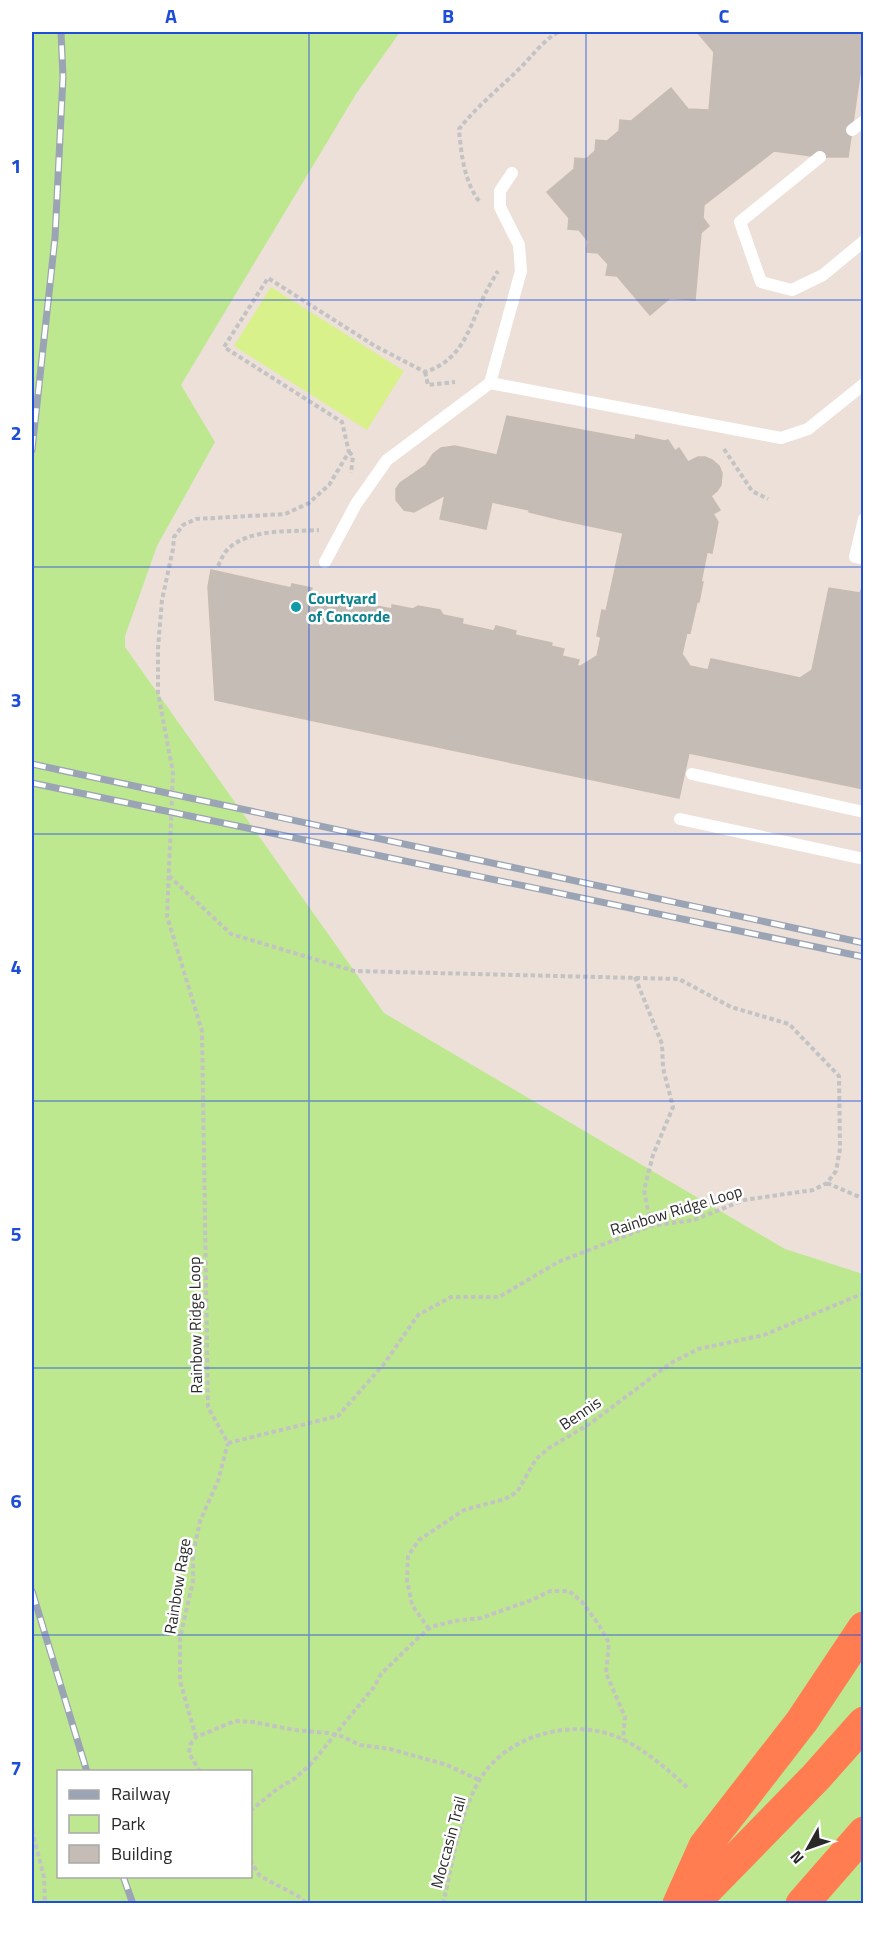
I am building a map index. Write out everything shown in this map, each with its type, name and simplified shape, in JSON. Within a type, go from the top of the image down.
[{"type":"highway","points":[[679,1904],[705,1846],[802,1721],[864,1628]]},
{"type":"highway","points":[[692,1904],[816,1777],[864,1723]]},
{"type":"highway","points":[[802,1904],[864,1833]]},
{"type":"lane","points":[[852,130],[864,121]]},
{"type":"lane","points":[[820,157],[740,222],[761,282],[792,290],[823,275],[864,241]]},
{"type":"lane","points":[[325,562],[356,504],[387,460],[490,383],[521,271],[519,245],[500,207],[500,191],[512,173]]},
{"type":"lane","points":[[490,383],[781,438],[808,429],[864,384]]},
{"type":"lane","points":[[864,519],[855,557],[864,559]]},
{"type":"lane","points":[[692,774],[864,812]]},
{"type":"lane","points":[[680,819],[864,860]]},
{"type":"path","points":[[350,478],[353,456],[349,452],[342,422],[224,347],[268,278],[375,346],[425,372],[428,385],[460,382]]},
{"type":"path","name":"Rainbow Ridge Loop","points":[[349,452],[329,485],[309,503],[285,514],[196,519],[183,525],[174,537],[162,600],[158,648],[158,693],[173,773],[167,916],[202,1031],[208,1407],[228,1443],[338,1416],[384,1364],[418,1315],[451,1297],[499,1297],[558,1262],[651,1226],[694,1220],[744,1200],[813,1190],[827,1184]]},
{"type":"path","points":[[218,566],[226,551],[237,542],[250,536],[319,530],[329,525]]},
{"type":"path","points":[[169,876],[231,934],[354,971],[679,979],[731,1007],[789,1024],[838,1076],[840,1149],[836,1171],[827,1184],[864,1199]]},
{"type":"path","points":[[635,977],[662,1044],[663,1068],[673,1107],[653,1155],[644,1190],[651,1226]]},
{"type":"path","name":"Bennis","points":[[429,1629],[412,1605],[407,1580],[408,1556],[419,1540],[464,1510],[506,1499],[517,1492],[536,1459],[542,1453],[591,1423],[671,1363],[698,1349],[764,1335],[864,1293]]},
{"type":"path","name":"Rainbow Rage","points":[[199,1770],[189,1753],[189,1745],[196,1737],[180,1681],[180,1638],[193,1581],[193,1555],[200,1521],[218,1481],[228,1443]]},
{"type":"path","points":[[252,1809],[311,1764],[374,1687],[381,1674],[429,1629],[454,1621],[481,1618],[532,1600],[550,1591],[569,1591],[582,1602],[609,1643],[606,1673],[625,1717],[623,1740]]},
{"type":"path","points":[[196,1737],[235,1721],[254,1722],[335,1735],[360,1745],[390,1749],[447,1766],[479,1780]]},
{"type":"path","name":"Moccasin Trail","points":[[443,1904],[465,1815],[479,1780],[502,1754],[519,1744],[556,1731],[584,1730],[605,1733],[623,1740],[649,1756],[689,1789]]},
{"type":"path","points":[[32,1830],[44,1877],[45,1904]]},
{"type":"path","points":[[252,1863],[260,1876],[298,1896],[308,1904]]},
{"type":"green space","points":[[32,32],[400,32],[356,94],[181,385],[215,442],[157,546],[125,636],[125,647],[384,1013],[785,1249],[863,1274],[863,1903],[32,1904]]},
{"type":"green space","points":[[271,287],[404,371],[367,430],[234,346]]},
{"type":"building","points":[[697,32],[864,32],[864,72],[860,74],[848,157],[820,157],[774,151],[704,205],[703,218],[709,226],[701,233],[695,300],[670,298],[650,315],[617,276],[606,275],[608,264],[598,253],[587,252],[588,241],[579,230],[568,229],[569,218],[547,192],[574,169],[575,158],[586,159],[595,151],[596,140],[607,141],[619,131],[620,120],[631,121],[671,88],[688,109],[709,110],[714,52]]},
{"type":"building","name":"Courtyard of Concorde","points":[[507,416],[635,440],[636,435],[668,440],[675,451],[679,448],[688,462],[698,457],[705,457],[719,466],[722,473],[721,485],[711,496],[720,510],[713,514],[718,522],[712,553],[707,552],[699,602],[697,602],[690,633],[687,632],[682,654],[690,666],[708,670],[711,659],[800,678],[812,670],[829,588],[860,593],[864,582],[864,789],[689,753],[679,798],[215,700],[208,587],[211,570],[291,588],[292,584],[312,588],[311,592],[341,599],[342,594],[362,598],[360,603],[392,609],[392,605],[413,609],[418,606],[440,610],[443,615],[463,619],[462,624],[494,631],[496,626],[516,631],[515,635],[552,643],[551,646],[564,649],[562,656],[579,660],[577,666],[597,656],[601,637],[597,636],[602,610],[606,611],[623,533],[492,502],[486,529],[440,519],[445,495],[414,512],[404,510],[396,500],[396,489],[400,483],[426,465],[433,454],[441,448],[455,446],[497,455]]},
{"type":"railway","points":[[32,450],[55,238],[63,77],[61,32]]},
{"type":"railway","points":[[32,764],[864,943]]},
{"type":"railway","points":[[32,783],[864,957]]},
{"type":"railway","points":[[32,1591],[86,1770]]},
{"type":"railway","points":[[124,1878],[133,1904]]},
{"type":"place","name":"Courtyard of Concorde","points":[[296,607]]}]
